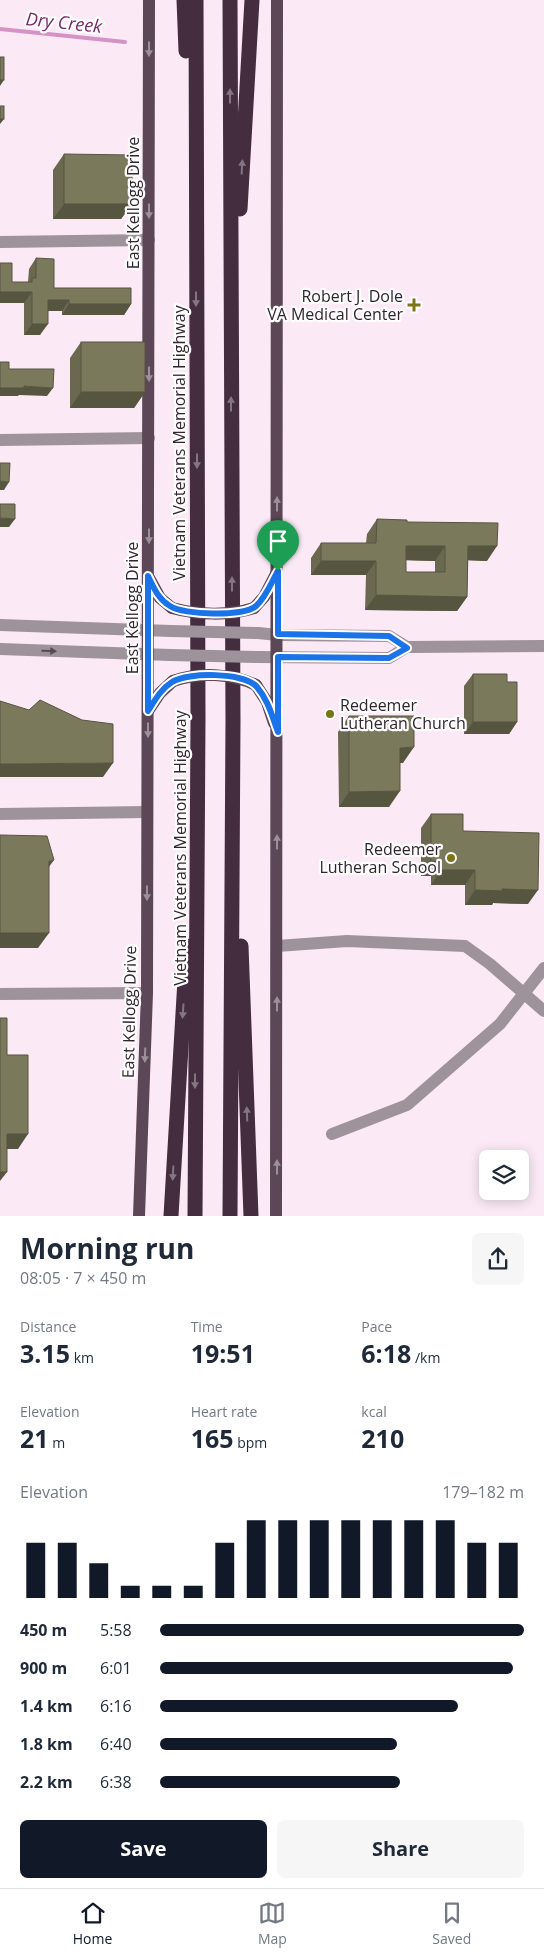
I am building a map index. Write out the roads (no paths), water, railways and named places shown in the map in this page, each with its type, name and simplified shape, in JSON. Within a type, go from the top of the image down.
[{"type":"highway","points":[[184,0],[196,250]]},
{"type":"highway","name":"Vietnam Veterans Memorial Highway","points":[[194,1216],[198,718],[196,0]]},
{"type":"highway","points":[[230,0],[233,720],[230,1216]]},
{"type":"highway","points":[[231,372],[252,0]]},
{"type":"highway","points":[[170,1216],[189,924],[198,718]]},
{"type":"highway","points":[[233,720],[251,1216]]},
{"type":"main road","name":"East Kellogg Drive","points":[[139,1216],[147,993],[149,0]]},
{"type":"main road","points":[[276,1216],[278,732],[277,0]]},
{"type":"main road","points":[[148,576],[160,598],[172,608],[187,612],[239,613],[254,608],[264,597],[278,571]]},
{"type":"main road","points":[[148,711],[160,693],[173,681],[187,676],[242,678],[256,685],[267,702],[278,732]]},
{"type":"street","points":[[0,242],[149,240]]},
{"type":"street","points":[[0,440],[149,438]]},
{"type":"street","points":[[0,625],[389,636],[407,648]]},
{"type":"street","points":[[0,649],[256,657],[389,658],[407,648],[544,646]]},
{"type":"street","points":[[0,814],[42,815],[147,812]]},
{"type":"street","points":[[277,946],[347,941],[465,946],[544,1011]]},
{"type":"street","points":[[332,1134],[407,1105],[500,1024],[544,968]]},
{"type":"street","points":[[0,994],[147,993]]},
{"type":"waterway","name":"Dry Creek","points":[[0,29],[125,42]]},
{"type":"place","name":"Robert J. Dole VA Medical Center","points":[[414,305]]},
{"type":"place","name":"Redeemer Lutheran Church","points":[[330,714]]},
{"type":"place","name":"Redeemer Lutheran School","points":[[451,858]]}]
